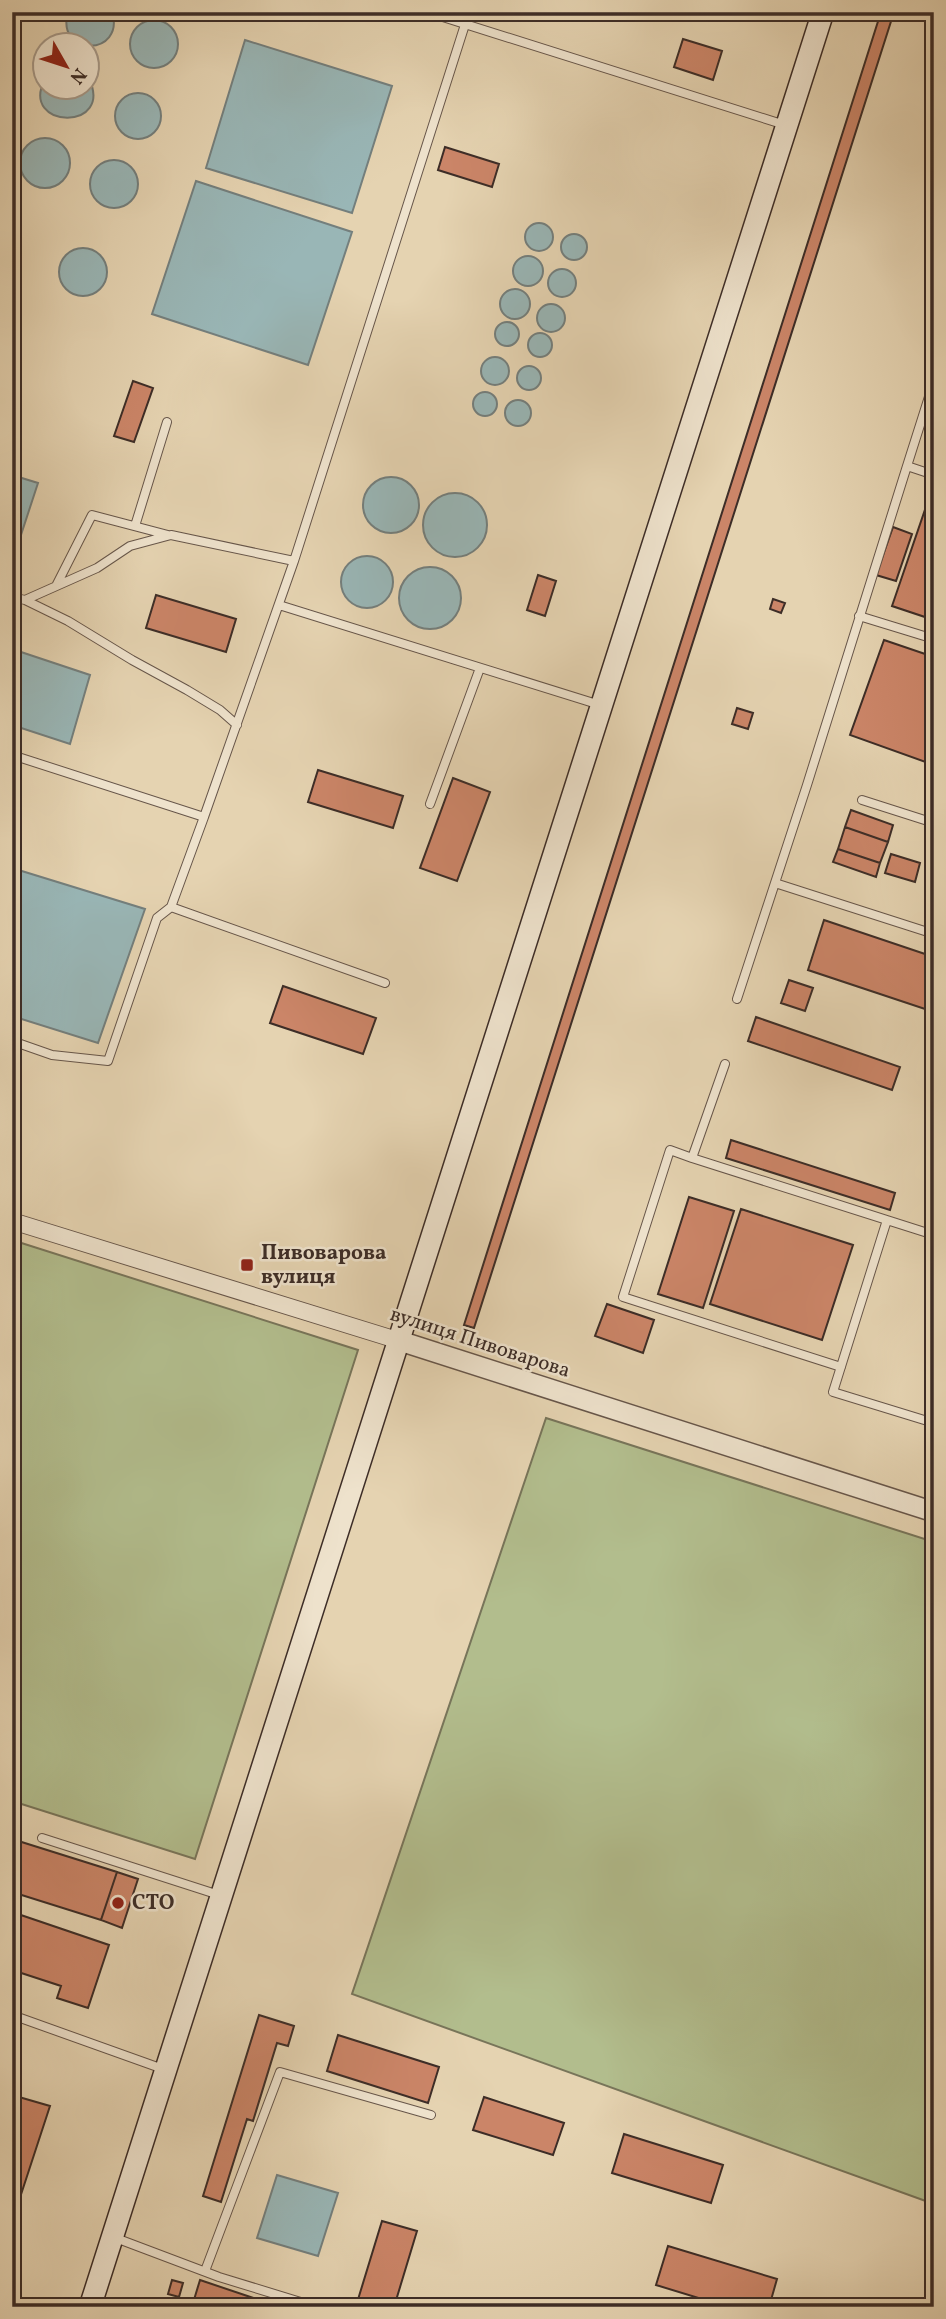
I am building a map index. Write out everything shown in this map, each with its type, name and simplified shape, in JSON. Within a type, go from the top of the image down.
[{"type":"main road","points":[[90,2307],[823,12]]},
{"type":"street","name":"вулиця Пивоварова","points":[[12,1221],[400,1341],[934,1512]]},
{"type":"lane","points":[[427,12],[787,126]]},
{"type":"lane","points":[[12,1041],[52,1055],[108,1061],[157,918],[171,907],[279,605],[469,12]]},
{"type":"lane","points":[[737,999],[934,381]]},
{"type":"lane","points":[[135,526],[167,422]]},
{"type":"lane","points":[[907,466],[934,475]]},
{"type":"lane","points":[[56,586],[92,515],[294,561]]},
{"type":"lane","points":[[25,600],[97,568],[130,546],[171,535]]},
{"type":"lane","points":[[12,597],[25,600],[68,621],[220,710],[236,724]]},
{"type":"lane","points":[[279,605],[603,706]]},
{"type":"lane","points":[[859,616],[934,639]]},
{"type":"lane","points":[[430,804],[480,667]]},
{"type":"lane","points":[[12,755],[204,817]]},
{"type":"lane","points":[[862,800],[934,823]]},
{"type":"lane","points":[[775,883],[934,933]]},
{"type":"lane","points":[[171,907],[385,983]]},
{"type":"lane","points":[[692,1158],[725,1064]]},
{"type":"lane","points":[[841,1367],[623,1297],[670,1150],[934,1235]]},
{"type":"lane","points":[[887,1220],[833,1392],[934,1423]]},
{"type":"lane","points":[[42,1838],[222,1896]]},
{"type":"lane","points":[[12,2015],[166,2070]]},
{"type":"lane","points":[[205,2271],[280,2072],[431,2115]]},
{"type":"lane","points":[[113,2237],[219,2277],[317,2307]]},
{"type":"green space","points":[[12,1240],[358,1350],[195,1859],[12,1801]]},
{"type":"green space","points":[[546,1418],[934,1542],[934,2204],[352,1994]]},
{"type":"water","points":[[68,12],[112,12],[114,27],[109,37],[102,42],[102,32],[69,32]]},
{"type":"water","points":[[154,20],[171,27],[178,44],[171,61],[154,68],[137,61],[130,44],[137,27]]},
{"type":"water","points":[[245,40],[392,86],[352,213],[206,168]]},
{"type":"water","points":[[138,93],[147,94],[154,100],[160,107],[160,125],[154,132],[147,138],[138,139],[129,138],[122,132],[116,125],[115,116],[116,107],[122,100],[129,94]]},
{"type":"water","points":[[42,102],[91,102],[90,108],[80,115],[67,118],[54,115],[44,108]]},
{"type":"water","points":[[45,138],[63,145],[70,163],[63,181],[45,188],[27,181],[20,163],[27,145]]},
{"type":"water","points":[[114,160],[131,167],[138,184],[131,201],[114,208],[97,201],[90,184],[97,167]]},
{"type":"water","points":[[196,181],[352,232],[308,365],[152,314]]},
{"type":"water","points":[[539,223],[549,227],[553,237],[549,247],[539,251],[529,247],[525,237],[529,227]]},
{"type":"water","points":[[574,234],[583,238],[587,247],[583,256],[574,260],[565,256],[561,247],[565,238]]},
{"type":"water","points":[[83,248],[100,255],[107,272],[100,289],[83,296],[66,289],[59,272],[66,255]]},
{"type":"water","points":[[528,256],[539,260],[543,271],[539,282],[528,286],[517,282],[513,271],[517,260]]},
{"type":"water","points":[[562,269],[572,273],[576,283],[572,293],[562,297],[552,293],[548,283],[552,273]]},
{"type":"water","points":[[515,289],[525,294],[530,304],[525,314],[515,319],[505,314],[500,304],[505,294]]},
{"type":"water","points":[[551,304],[561,308],[565,318],[561,328],[551,332],[541,328],[537,318],[541,308]]},
{"type":"water","points":[[507,322],[516,325],[519,334],[516,343],[507,346],[498,343],[495,334],[498,325]]},
{"type":"water","points":[[540,333],[549,336],[552,345],[549,354],[540,357],[531,354],[528,345],[531,336]]},
{"type":"water","points":[[495,357],[505,361],[509,371],[505,381],[495,385],[485,381],[481,371],[485,361]]},
{"type":"water","points":[[529,366],[538,369],[541,378],[538,387],[529,390],[520,387],[517,378],[520,369]]},
{"type":"water","points":[[485,392],[494,395],[497,404],[494,413],[485,416],[476,413],[473,404],[476,395]]},
{"type":"water","points":[[518,400],[527,404],[531,413],[527,422],[518,426],[509,422],[505,413],[509,404]]},
{"type":"water","points":[[12,475],[38,483],[19,541],[12,539]]},
{"type":"water","points":[[391,477],[402,479],[411,485],[417,494],[417,516],[411,525],[402,531],[391,533],[380,531],[371,525],[365,516],[363,505],[365,494],[371,485],[380,479]]},
{"type":"water","points":[[455,493],[478,502],[487,525],[478,548],[455,557],[432,548],[423,525],[432,502]]},
{"type":"water","points":[[367,556],[386,563],[393,582],[386,601],[367,608],[348,601],[341,582],[348,563]]},
{"type":"water","points":[[430,567],[452,576],[461,598],[452,620],[430,629],[408,620],[399,598],[408,576]]},
{"type":"water","points":[[12,649],[90,675],[70,744],[12,725]]},
{"type":"water","points":[[12,868],[145,909],[98,1043],[12,1016]]},
{"type":"water","points":[[277,2175],[338,2193],[318,2256],[257,2238]]},
{"type":"building","points":[[881,12],[894,12],[474,1328],[464,1325]]},
{"type":"building","points":[[683,39],[722,51],[713,80],[674,67]]},
{"type":"building","points":[[445,147],[499,164],[492,187],[438,170]]},
{"type":"building","points":[[133,381],[153,388],[134,442],[114,436]]},
{"type":"building","points":[[930,495],[934,497],[934,581],[929,595],[934,597],[934,620],[892,606]]},
{"type":"building","points":[[893,527],[912,534],[896,581],[876,575]]},
{"type":"building","points":[[538,575],[556,581],[545,616],[527,610]]},
{"type":"building","points":[[156,595],[236,619],[226,652],[146,628]]},
{"type":"building","points":[[773,599],[785,603],[781,613],[770,609]]},
{"type":"building","points":[[884,640],[934,657],[934,765],[850,735]]},
{"type":"building","points":[[737,708],[753,713],[748,729],[732,724]]},
{"type":"building","points":[[318,770],[403,796],[393,828],[308,802]]},
{"type":"building","points":[[453,778],[490,792],[457,881],[420,868]]},
{"type":"building","points":[[851,810],[893,825],[888,842],[845,827]]},
{"type":"building","points":[[845,827],[888,842],[880,863],[838,849]]},
{"type":"building","points":[[838,849],[880,863],[876,877],[833,862]]},
{"type":"building","points":[[891,854],[920,863],[915,882],[885,873]]},
{"type":"building","points":[[824,920],[934,957],[934,1003],[931,1011],[808,970]]},
{"type":"building","points":[[789,980],[813,988],[805,1011],[781,1003]]},
{"type":"building","points":[[283,986],[376,1018],[363,1054],[270,1023]]},
{"type":"building","points":[[756,1017],[900,1067],[892,1090],[748,1041]]},
{"type":"building","points":[[731,1140],[895,1193],[890,1210],[726,1158]]},
{"type":"building","points":[[689,1197],[734,1211],[703,1308],[658,1294]]},
{"type":"building","points":[[741,1209],[853,1245],[822,1340],[710,1304]]},
{"type":"building","points":[[607,1304],[654,1320],[643,1353],[595,1336]]},
{"type":"building","points":[[12,1839],[117,1872],[101,1920],[12,1892]]},
{"type":"building","points":[[117,1872],[138,1879],[122,1928],[101,1920]]},
{"type":"building","points":[[12,1912],[109,1945],[88,2008],[57,1998],[61,1986],[12,1970]]},
{"type":"building","points":[[259,2015],[294,2026],[288,2046],[277,2043],[253,2121],[247,2119],[221,2202],[203,2196]]},
{"type":"building","points":[[338,2035],[439,2067],[428,2103],[327,2071]]},
{"type":"building","points":[[12,2095],[50,2106],[12,2222]]},
{"type":"building","points":[[484,2097],[564,2123],[553,2155],[473,2130]]},
{"type":"building","points":[[624,2134],[723,2165],[711,2203],[612,2173]]},
{"type":"building","points":[[382,2221],[417,2231],[394,2307],[359,2307],[356,2306]]},
{"type":"building","points":[[668,2246],[777,2279],[769,2307],[728,2307],[656,2285]]},
{"type":"building","points":[[172,2280],[183,2283],[179,2297],[168,2294]]},
{"type":"building","points":[[200,2280],[280,2307],[205,2307],[193,2303]]},
{"type":"place","name":"Пивоварова вулиця","points":[[247,1265]]},
{"type":"place","name":"СТО","points":[[118,1903]]}]
